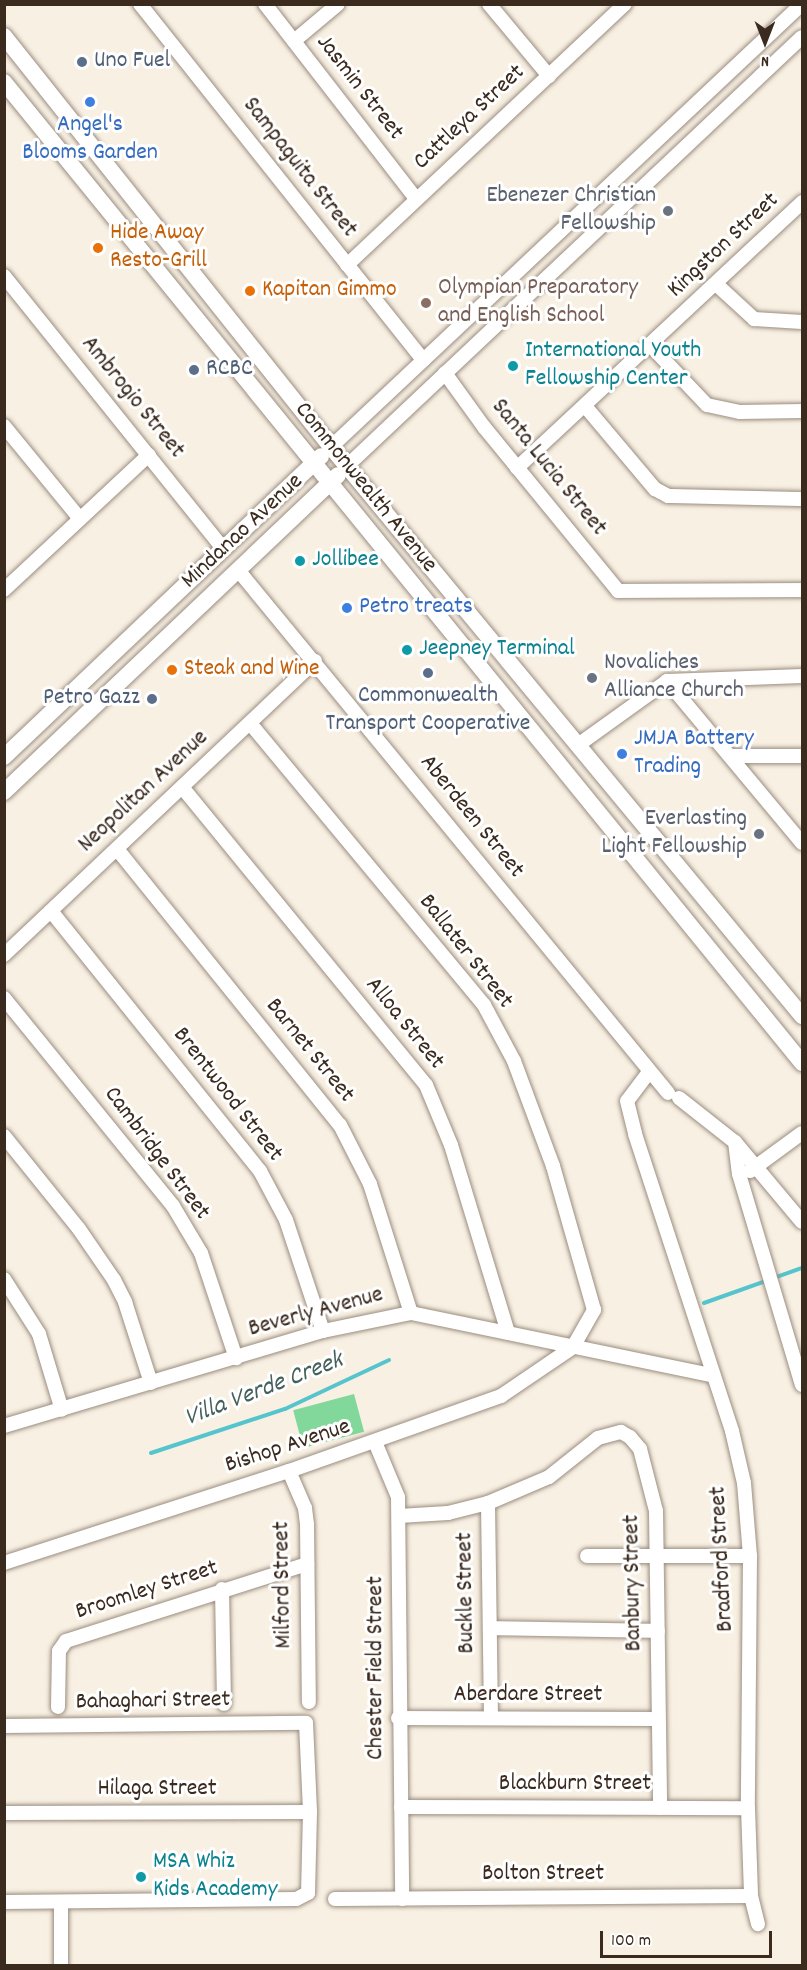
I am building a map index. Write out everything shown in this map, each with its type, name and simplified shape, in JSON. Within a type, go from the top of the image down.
[{"type":"main road","name":"Commonwealth Avenue","points":[[4,36],[331,447],[802,1016]]},
{"type":"main road","name":"Commonwealth Avenue","points":[[4,82],[802,1063]]},
{"type":"main road","name":"Mindanao Avenue","points":[[4,757],[331,447]]},
{"type":"main road","name":"Mindanao Avenue","points":[[4,792],[347,466]]},
{"type":"main road","points":[[224,550],[238,570]]},
{"type":"main road","points":[[698,935],[720,917]]},
{"type":"street","name":"Sampaguita Street","points":[[140,4],[423,360]]},
{"type":"street","name":"Jasmin Street","points":[[265,4],[416,199]]},
{"type":"street","points":[[294,41],[338,4]]},
{"type":"street","points":[[489,4],[549,76]]},
{"type":"street","name":"Mindanao Avenue","points":[[331,447],[802,4]]},
{"type":"street","name":"Cattleya Street","points":[[347,265],[549,76],[617,7]]},
{"type":"street","name":"Mindanao Avenue","points":[[347,466],[802,37]]},
{"type":"street","name":"Kingston Street","points":[[518,468],[802,202]]},
{"type":"street","name":"Ambrogio Street","points":[[4,276],[224,550]]},
{"type":"street","points":[[716,284],[754,319],[802,322]]},
{"type":"street","points":[[650,345],[707,405],[740,412],[802,411]]},
{"type":"street","name":"Santa Lucia Street","points":[[445,373],[518,468],[618,591],[802,590]]},
{"type":"street","points":[[585,406],[655,489],[668,496],[682,500],[802,499]]},
{"type":"street","points":[[4,426],[80,519]]},
{"type":"street","points":[[4,570],[9,586],[149,455]]},
{"type":"street","name":"Aberdeen Street","points":[[238,570],[315,661],[649,1072],[673,1096],[735,1142],[802,1222]]},
{"type":"street","name":"Neopolitan Avenue","points":[[4,955],[315,661]]},
{"type":"street","points":[[578,745],[667,681],[802,676]]},
{"type":"street","points":[[667,681],[802,843]]},
{"type":"street","name":"Ballater Street","points":[[250,723],[484,1005],[514,1061],[553,1166],[592,1296],[590,1322],[573,1347]]},
{"type":"street","points":[[731,756],[802,756]]},
{"type":"street","name":"Alloa Street","points":[[182,787],[426,1085],[451,1145],[508,1333]]},
{"type":"street","name":"Barnet Street","points":[[117,849],[340,1125],[370,1184],[411,1313]]},
{"type":"street","name":"Brentwood Street","points":[[51,911],[260,1171],[286,1220],[323,1331]]},
{"type":"street","name":"Cambridge Street","points":[[4,998],[173,1206],[201,1253],[236,1358]]},
{"type":"street","name":"Bradford Street","points":[[649,1072],[627,1101],[714,1376],[744,1483],[750,1556],[748,1808],[751,1896],[758,1924]]},
{"type":"street","points":[[739,1174],[758,1168],[802,1133]]},
{"type":"street","points":[[4,1136],[79,1229],[114,1280],[125,1302],[151,1383]]},
{"type":"street","points":[[735,1142],[739,1174],[802,1385]]},
{"type":"street","points":[[4,1279],[39,1334],[62,1410]]},
{"type":"street","name":"Beverly Avenue","points":[[4,1426],[323,1331],[411,1313],[714,1376]]},
{"type":"street","name":"Bishop Avenue","points":[[4,1563],[375,1442],[510,1392],[573,1347]]},
{"type":"street","name":"Banbury Street","points":[[399,1516],[448,1514],[488,1503],[549,1477],[598,1438],[621,1432],[640,1449],[656,1510],[660,1808]]},
{"type":"street","name":"Chester Field Street","points":[[375,1442],[392,1476],[399,1516],[398,1718],[402,1899]]},
{"type":"street","name":"Milford Street","points":[[289,1471],[305,1508],[309,1702]]},
{"type":"street","name":"Buckle Street","points":[[488,1503],[491,1718]]},
{"type":"street","points":[[587,1556],[750,1556]]},
{"type":"street","name":"Broomley Street","points":[[58,1707],[59,1651],[66,1641],[222,1589],[307,1564]]},
{"type":"street","points":[[222,1589],[224,1704]]},
{"type":"street","points":[[490,1628],[658,1631]]},
{"type":"street","name":"Aberdare Street","points":[[398,1718],[658,1719]]},
{"type":"street","name":"Bahaghari Street","points":[[4,1726],[302,1723],[309,1726],[310,1812]]},
{"type":"street","name":"Blackburn Street","points":[[401,1807],[748,1808]]},
{"type":"street","points":[[4,1902],[296,1899],[308,1893],[310,1812]]},
{"type":"street","name":"Hilaga Street","points":[[4,1813],[310,1812]]},
{"type":"street","name":"Bolton Street","points":[[335,1899],[751,1896]]},
{"type":"street","points":[[61,1902],[61,1965]]},
{"type":"green space","points":[[354,1394],[364,1432],[303,1448],[293,1410]]},
{"type":"waterway","name":"Villa Verde Creek","points":[[704,1303],[802,1268]]},
{"type":"waterway","name":"Villa Verde Creek","points":[[151,1453],[285,1409],[389,1360]]},
{"type":"place","name":"Uno Fuel","points":[[82,62]]},
{"type":"place","name":"Angel's Blooms Garden","points":[[90,102]]},
{"type":"place","name":"Ebenezer Christian Fellowship","points":[[668,211]]},
{"type":"place","name":"Hide Away Resto-Grill","points":[[98,248]]},
{"type":"place","name":"Kapitan Gimmo","points":[[250,291]]},
{"type":"place","name":"Olympian Preparatory and English School","points":[[426,303]]},
{"type":"place","name":"International Youth Fellowship Center","points":[[513,366]]},
{"type":"place","name":"RCBC","points":[[194,370]]},
{"type":"place","name":"Jollibee","points":[[300,561]]},
{"type":"place","name":"Petro treats","points":[[347,608]]},
{"type":"place","name":"Jeepney Terminal","points":[[407,650]]},
{"type":"place","name":"Steak and Wine","points":[[172,670]]},
{"type":"place","name":"Commonwealth Transport Cooperative","points":[[428,673]]},
{"type":"place","name":"Novaliches Alliance Church","points":[[592,678]]},
{"type":"place","name":"Petro Gazz","points":[[152,699]]},
{"type":"place","name":"JMJA Battery Trading","points":[[622,754]]},
{"type":"place","name":"Everlasting Light Fellowship","points":[[759,834]]},
{"type":"place","name":"MSA Whiz Kids Academy","points":[[141,1877]]}]
